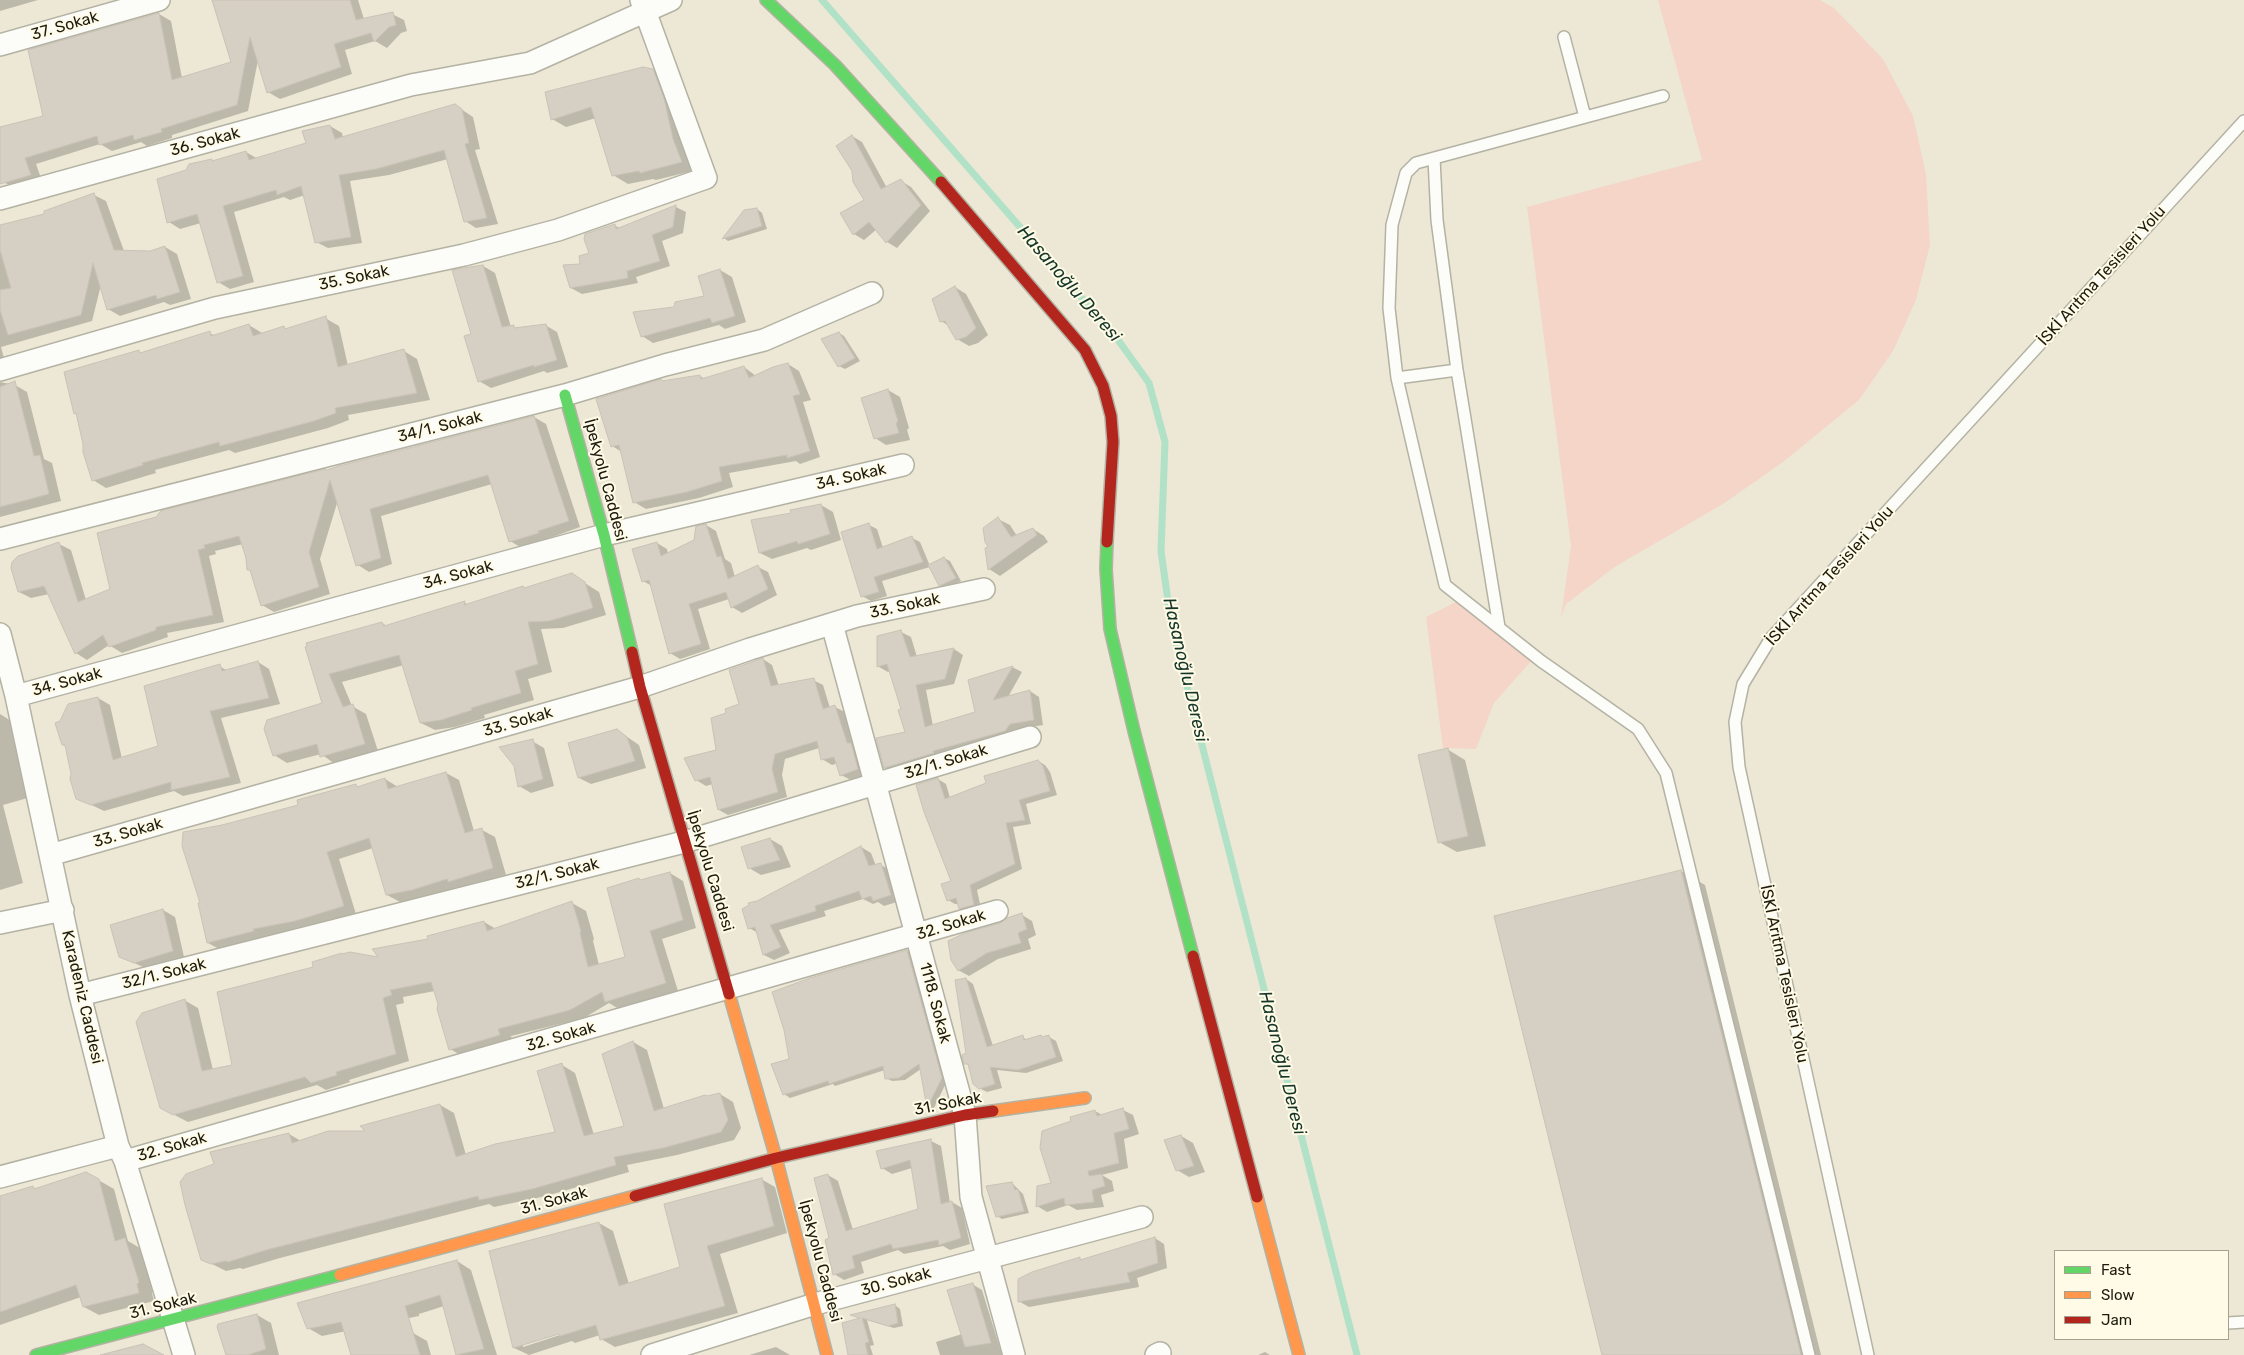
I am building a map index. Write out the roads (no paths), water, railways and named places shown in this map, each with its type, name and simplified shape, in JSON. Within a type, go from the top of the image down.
[{"type":"street","name":"37. Sokak","points":[[0,45],[159,0]]},
{"type":"street","name":"36. Sokak","points":[[0,199],[411,85],[530,62],[642,6],[671,0]]},
{"type":"street","points":[[766,0],[835,65],[967,211],[1084,350],[1103,386],[1111,416],[1114,442],[1106,569],[1110,629],[1134,731],[1299,1355]]},
{"type":"street","name":"35. Sokak","points":[[0,370],[215,308],[464,255],[558,230],[706,178],[642,6]]},
{"type":"street","name":"34/1. Sokak","points":[[0,538],[565,396],[665,365],[764,340],[872,292]]},
{"type":"street","name":"İpekyolu Caddesi","points":[[565,396],[604,535],[640,687],[776,1158],[827,1355]]},
{"type":"street","name":"34. Sokak","points":[[16,696],[604,535],[903,465]]},
{"type":"street","name":"33. Sokak","points":[[50,855],[640,687],[750,649],[857,616],[984,589]]},
{"type":"street","name":"1118. Sokak","points":[[832,624],[965,1115],[971,1198],[1014,1355]]},
{"type":"street","name":"Karadeniz Caddesi","points":[[0,634],[5,676],[16,696],[80,995],[121,1153],[184,1355]]},
{"type":"street","name":"32/1. Sokak","points":[[80,995],[684,842],[1030,737]]},
{"type":"street","points":[[0,923],[63,910]]},
{"type":"street","name":"32. Sokak","points":[[0,1177],[121,1153],[578,1033],[728,987],[917,936],[997,911]]},
{"type":"street","name":"31. Sokak","points":[[36,1355],[174,1320],[776,1158],[965,1115],[1085,1098]]},
{"type":"street","name":"30. Sokak","points":[[652,1355],[815,1304],[1142,1217]]},
{"type":"lane","points":[[1564,36],[1585,117]]},
{"type":"lane","points":[[1663,96],[1416,163],[1406,173],[1392,225],[1389,308],[1397,378],[1445,584],[1541,661],[1638,730],[1666,773],[1809,1355]]},
{"type":"lane","name":"İSKİ Arıtma Tesisleri Yolu","points":[[1868,1355],[1739,767],[1735,722],[1743,684],[1771,638],[2244,121]]},
{"type":"lane","points":[[1434,158],[1437,220],[1456,370],[1500,627]]},
{"type":"lane","points":[[1397,378],[1456,370]]},
{"type":"lane","points":[[2229,1323],[2244,1322]]},
{"type":"waterway","name":"Hasanoğlu Deresi","points":[[822,0],[1116,337],[1149,383],[1165,442],[1161,551],[1171,623],[1357,1355]]}]
